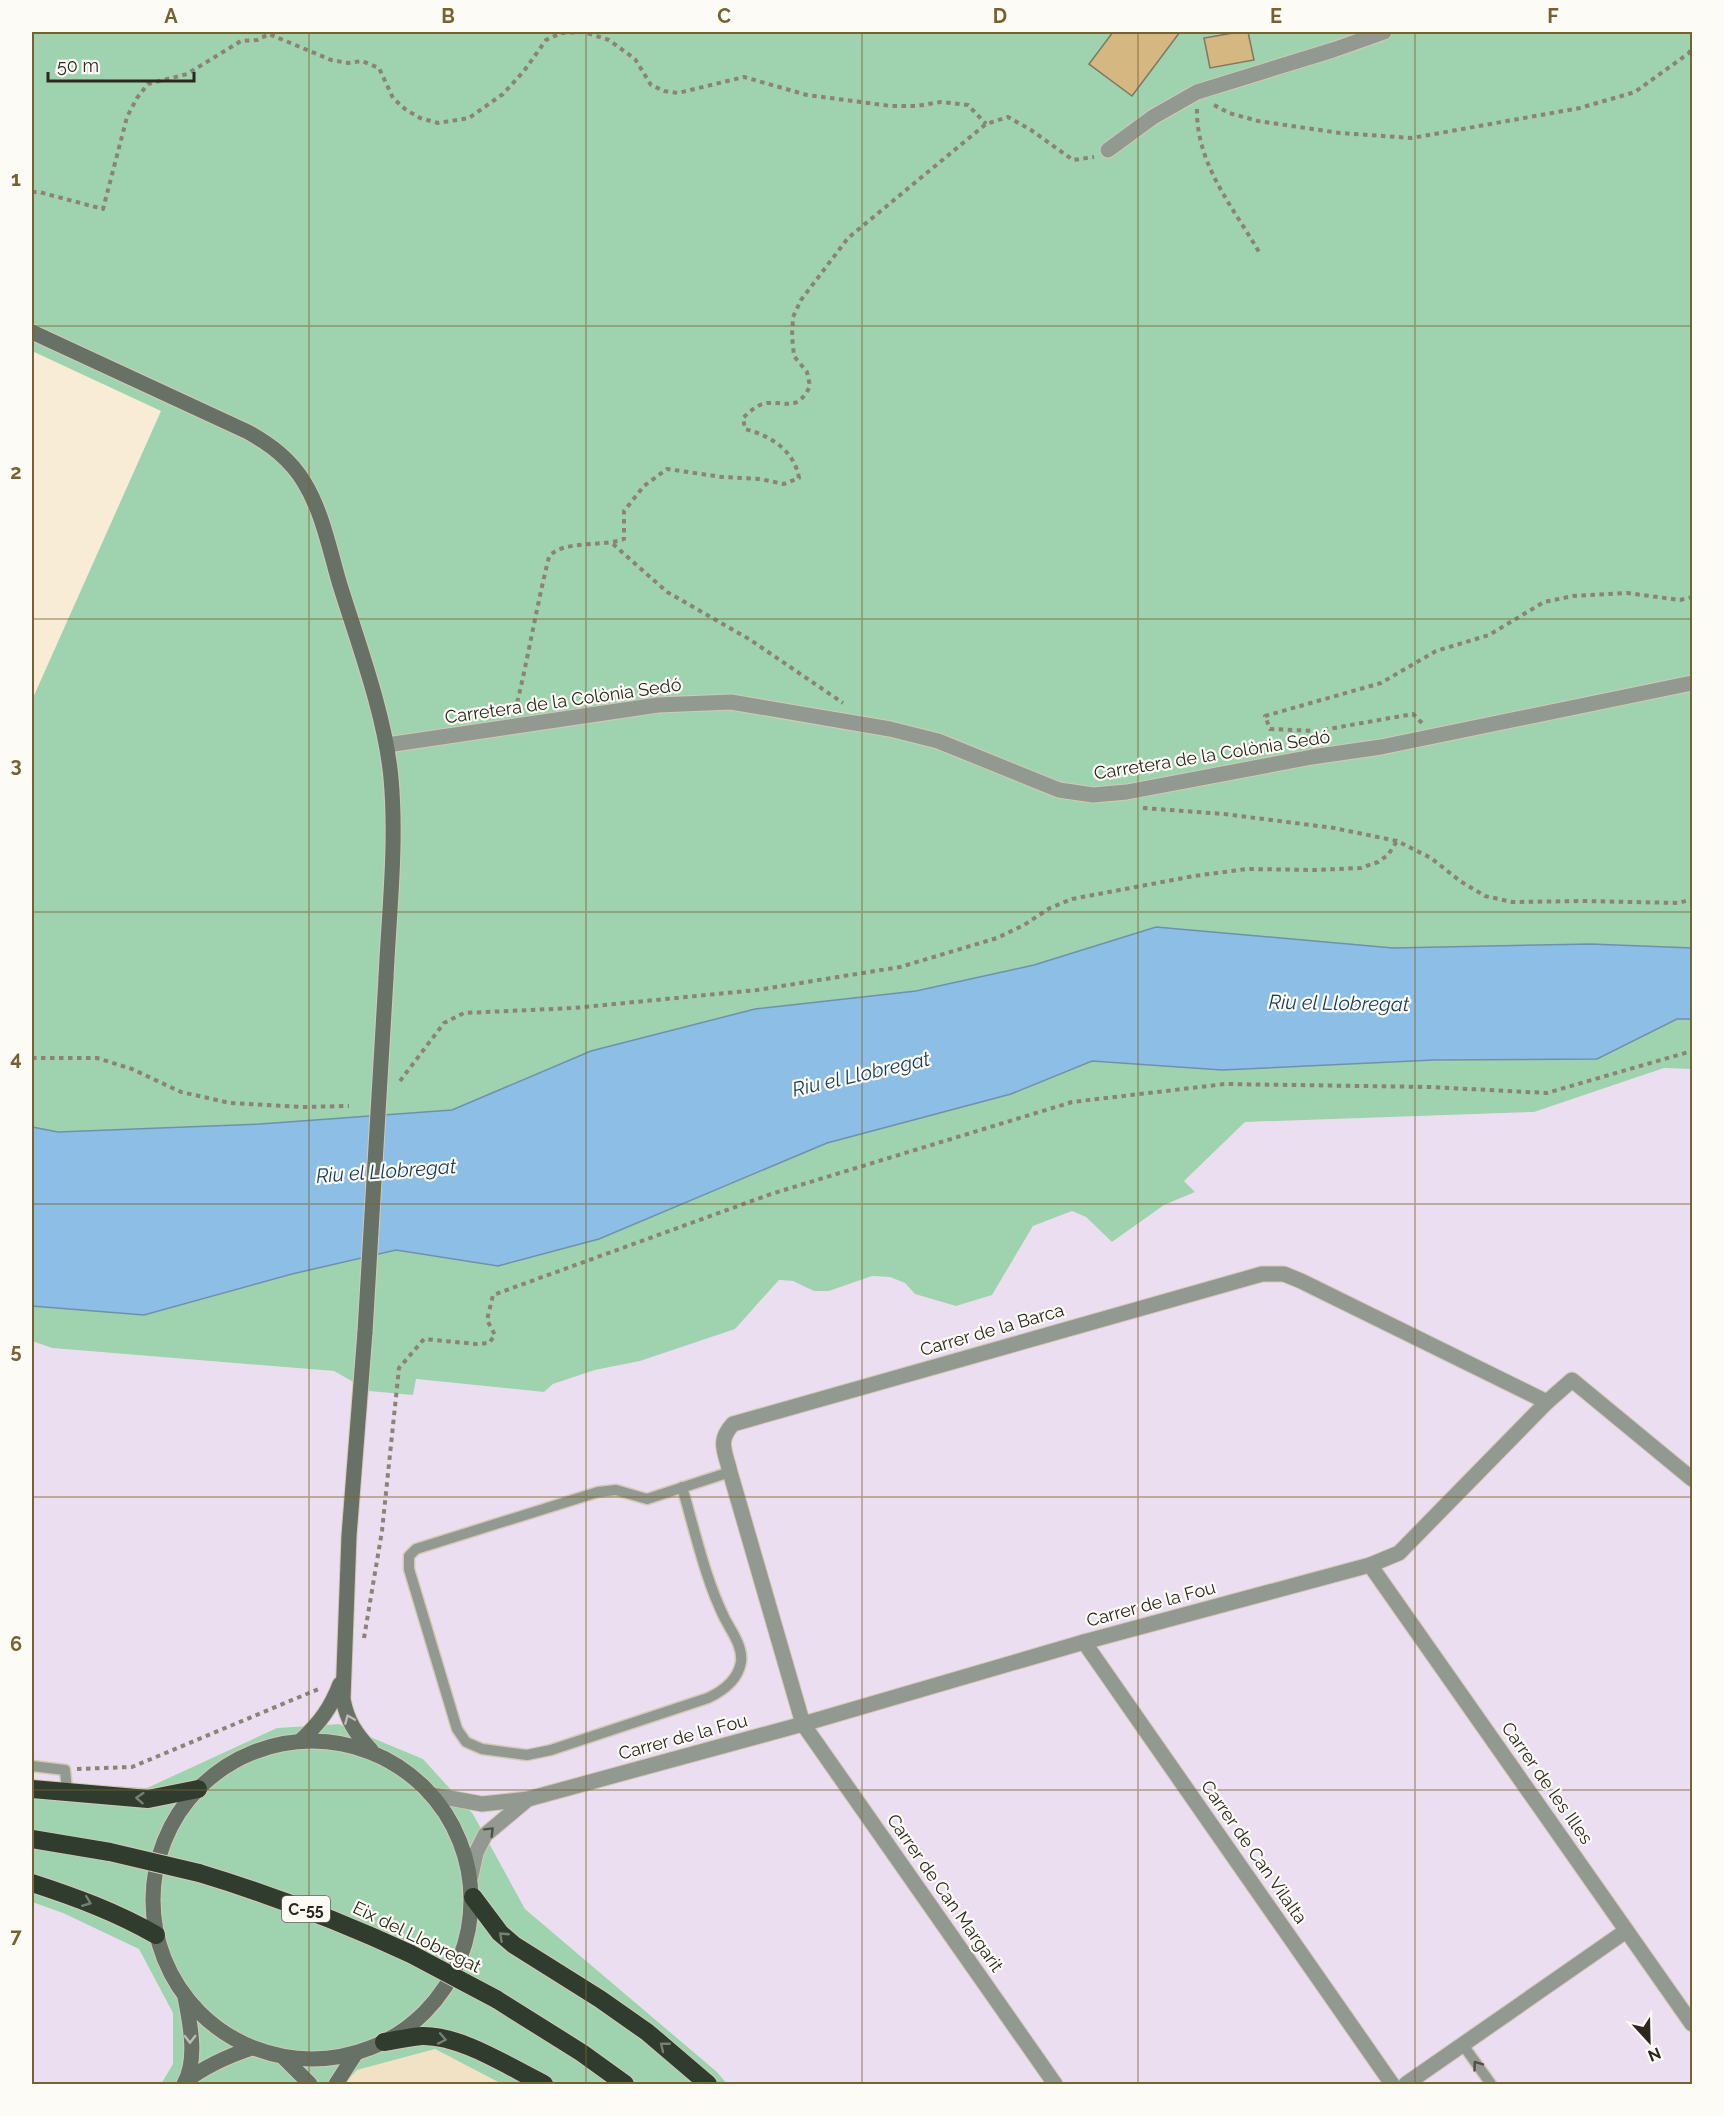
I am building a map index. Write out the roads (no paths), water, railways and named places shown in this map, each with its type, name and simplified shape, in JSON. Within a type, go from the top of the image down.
[{"type":"highway","points":[[32,1789],[148,1799],[198,1789]]},
{"type":"highway","name":"Eix del Llobregat","points":[[32,1839],[110,1852],[199,1873],[351,1927],[411,1954],[496,1999],[573,2047],[625,2085]]},
{"type":"highway","points":[[32,1883],[118,1914],[156,1935]]},
{"type":"highway","points":[[472,1897],[500,1933],[514,1945],[637,2025],[688,2065],[708,2085]]},
{"type":"highway","points":[[384,2042],[423,2036],[461,2043],[544,2085]]},
{"type":"main road","points":[[32,332],[248,432],[268,443],[290,462],[314,502],[387,745],[391,779],[393,845],[342,1679],[345,1713],[352,1728],[373,1753]]},
{"type":"main road","points":[[300,1741],[324,1718],[333,1704],[342,1679]]},
{"type":"main road","points":[[300,1741],[325,1741],[349,1745],[373,1753],[402,1768],[433,1795],[444,1809],[457,1833],[467,1858],[472,1897],[469,1933],[458,1966],[439,1997],[414,2023],[384,2042],[356,2054],[308,2060],[283,2057],[252,2048],[212,2024],[185,1997],[167,1968],[156,1935],[153,1890],[159,1857],[171,1826],[198,1789],[215,1774],[234,1761],[255,1752],[300,1741]]},
{"type":"main road","points":[[185,1997],[192,2036],[185,2083]]},
{"type":"main road","points":[[185,2083],[203,2068],[252,2048]]},
{"type":"main road","points":[[336,2085],[356,2054]]},
{"type":"main road","points":[[283,2057],[310,2085]]},
{"type":"street","points":[[1108,150],[1153,117],[1197,92],[1384,32]]},
{"type":"street","name":"Carretera de la Colònia Sedó","points":[[387,745],[658,705],[731,702],[890,729],[938,741],[1059,790],[1093,795],[1127,792],[1436,736],[1692,683]]},
{"type":"street","name":"Carrer de la Barca","points":[[803,1724],[722,1441],[725,1432],[733,1424],[1262,1274],[1284,1274],[1302,1281],[1547,1402]]},
{"type":"street","name":"Carrer de la Fou","points":[[433,1795],[482,1804],[528,1799],[803,1724],[1084,1642],[1370,1565],[1398,1553],[1547,1402],[1572,1380],[1692,1479]]},
{"type":"street","name":"Carrer de les Illes","points":[[1370,1565],[1692,2024]]},
{"type":"street","name":"Carrer de Can Vilalta","points":[[1084,1642],[1392,2085]]},
{"type":"street","name":"Carrer de Can Margarit","points":[[803,1724],[1054,2085]]},
{"type":"street","name":"Carrer de la Fou","points":[[471,1876],[476,1853],[484,1835],[528,1799]]},
{"type":"street","points":[[1407,2085],[1626,1931]]},
{"type":"lane","points":[[682,1487],[717,1603],[740,1647],[741,1662],[735,1677],[723,1690],[708,1698],[551,1750],[527,1755],[482,1749],[466,1742],[457,1729],[408,1569],[409,1556],[416,1549],[598,1492],[616,1490],[647,1499],[682,1487],[730,1472]]},
{"type":"lane","points":[[32,1766],[65,1770],[67,1791]]},
{"type":"lane","points":[[1463,2045],[1491,2085]]},
{"type":"water","name":"Riu el Llobregat","points":[[1156,927],[1393,948],[1591,944],[1692,948],[1692,1019],[1677,1019],[1597,1059],[1434,1060],[1222,1070],[1092,1061],[1011,1094],[827,1143],[599,1239],[498,1266],[396,1250],[292,1274],[144,1315],[32,1306],[32,1127],[58,1132],[260,1124],[452,1110],[591,1051],[755,1009],[916,991],[1034,965]]}]
